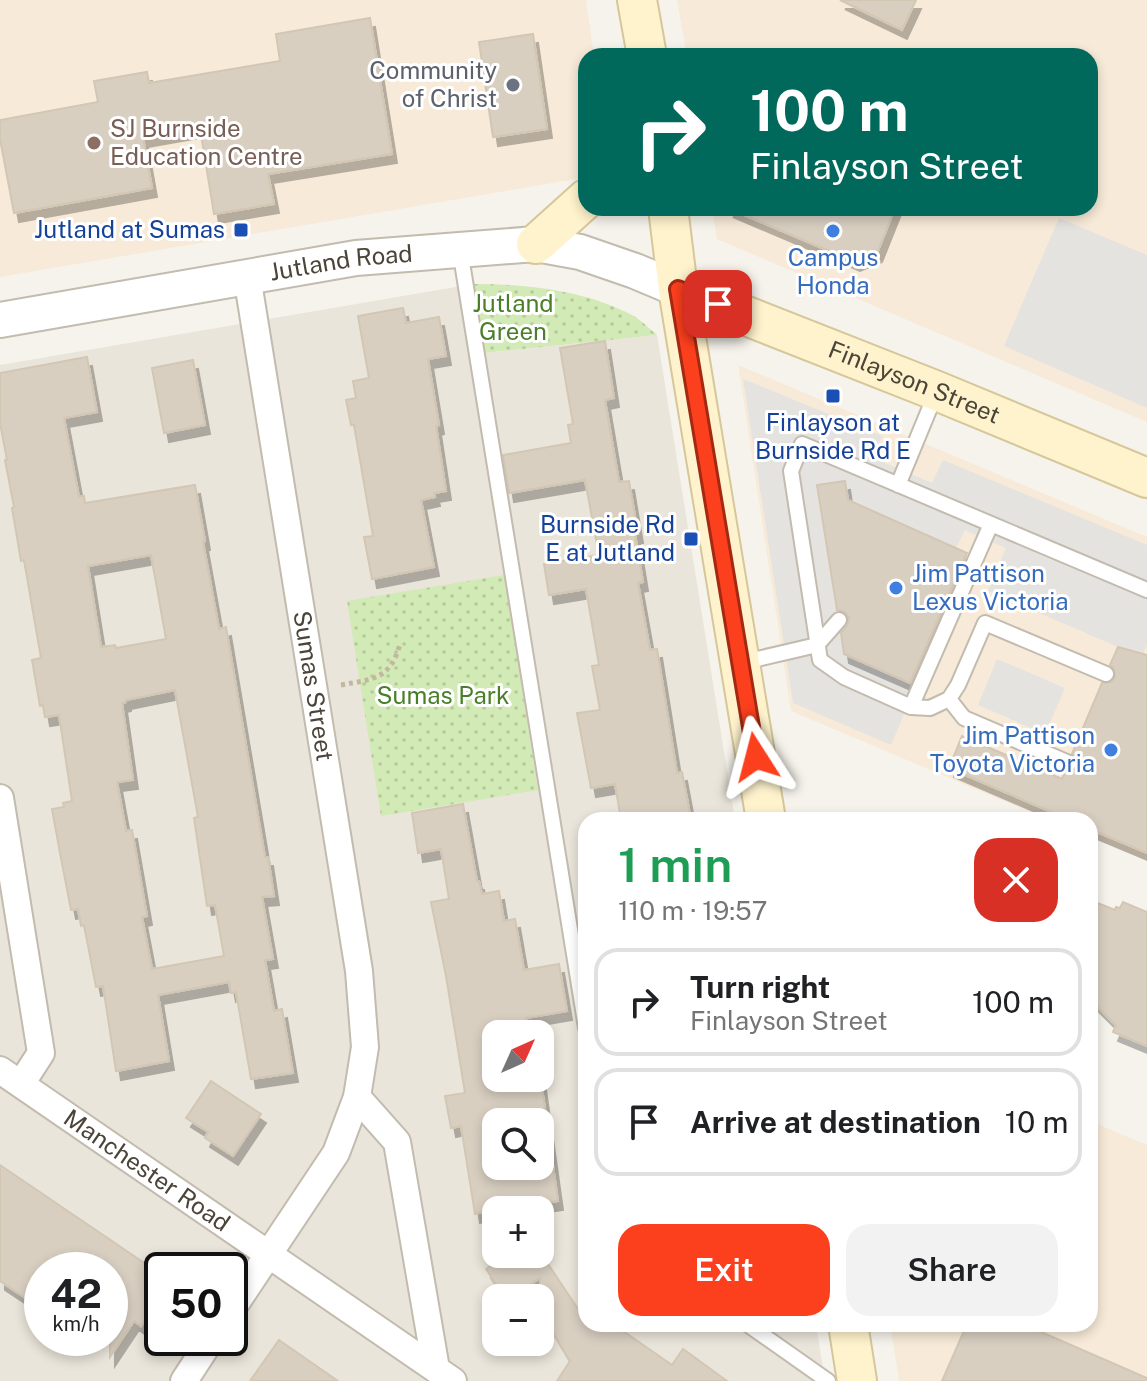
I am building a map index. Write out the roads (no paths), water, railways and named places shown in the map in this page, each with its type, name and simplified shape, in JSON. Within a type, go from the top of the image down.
[{"type":"main road","points":[[637,0],[646,48]]},
{"type":"main road","points":[[536,244],[578,206]]},
{"type":"main road","points":[[669,216],[678,289],[765,812]]},
{"type":"main road","name":"Finlayson Street","points":[[678,289],[1147,478]]},
{"type":"main road","points":[[849,1332],[857,1381]]},
{"type":"street","name":"Jutland Road","points":[[0,320],[356,258],[536,244],[580,252],[678,289]]},
{"type":"street","name":"Sumas Street","points":[[247,276],[359,971],[365,1047],[357,1097],[336,1153],[248,1285]]},
{"type":"street","points":[[0,798],[41,1053],[11,1077]]},
{"type":"street","name":"Manchester Road","points":[[11,1077],[444,1375]]},
{"type":"street","points":[[357,1097],[397,1142],[444,1375]]},
{"type":"street","points":[[184,1381],[200,1356]]},
{"type":"lane","points":[[459,250],[578,979]]},
{"type":"lane","points":[[898,485],[937,391]]},
{"type":"lane","points":[[1106,674],[985,623],[949,699],[930,708],[911,707],[844,677],[820,660],[791,471],[802,444],[1147,590]]},
{"type":"lane","points":[[911,707],[991,524]]},
{"type":"lane","points":[[740,663],[817,645],[839,620]]},
{"type":"lane","points":[[949,699],[964,718],[1069,763]]},
{"type":"lane","points":[[758,1332],[828,1381]]},
{"type":"place","name":"Community of Christ","points":[[513,85]]},
{"type":"place","name":"SJ Burnside Education Centre","points":[[94,143]]},
{"type":"place","name":"Jutland at Sumas","points":[[241,230]]},
{"type":"place","name":"Campus Honda","points":[[833,231]]},
{"type":"place","name":"Finlayson at Burnside Rd E","points":[[833,396]]},
{"type":"place","name":"Burnside Rd E at Jutland","points":[[691,539]]},
{"type":"place","name":"Jim Pattison Lexus Victoria","points":[[896,588]]},
{"type":"place","name":"Jim Pattison Toyota Victoria","points":[[1111,750]]},
{"type":"park label","name":"Jutland Green","points":[[513,318]]},
{"type":"park label","name":"Sumas Park","points":[[443,696]]}]
